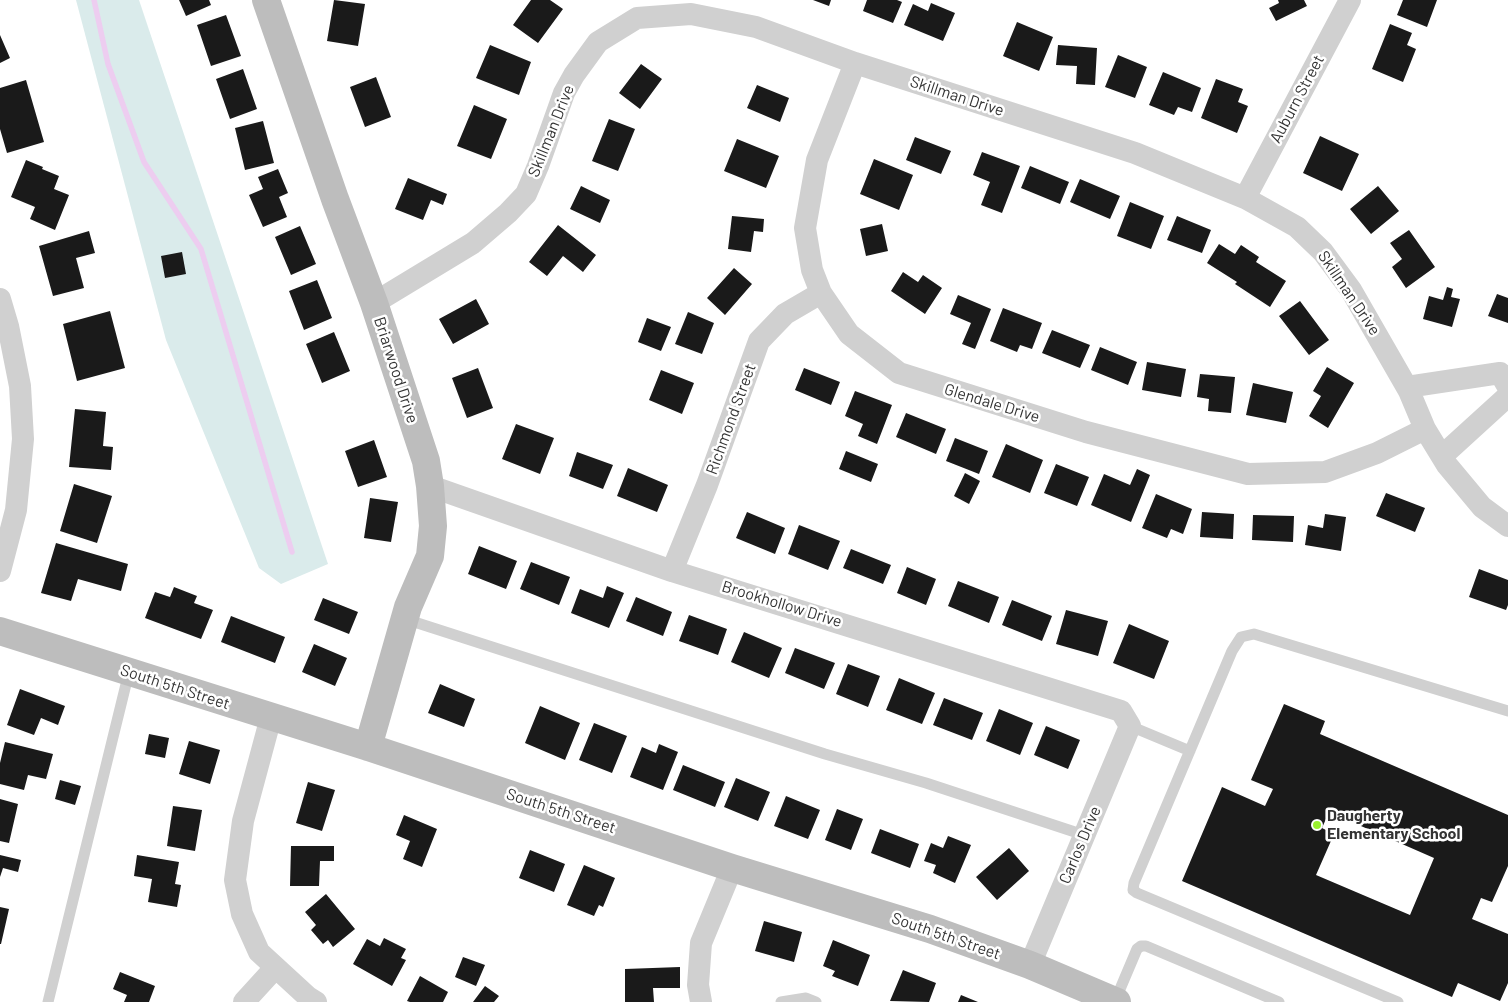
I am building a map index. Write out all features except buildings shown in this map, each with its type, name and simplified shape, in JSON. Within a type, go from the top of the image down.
[{"type":"street","name":"Briarwood Drive","points":[[266,0],[335,199],[374,303],[426,461],[430,486],[433,526],[430,556],[405,619],[368,747]]},
{"type":"street","name":"Auburn Street","points":[[1245,198],[1350,0]]},
{"type":"street","name":"Skillman Drive","points":[[374,303],[472,243],[520,201],[529,187],[564,93],[574,75],[598,42],[637,18],[691,14],[756,27],[855,63],[1135,153],[1245,198],[1297,227],[1323,252],[1351,290],[1380,337],[1407,387],[1425,429],[1447,465],[1482,507],[1508,526]]},
{"type":"street","name":"Glendale Drive","points":[[855,63],[817,160],[805,228],[812,270],[821,293],[849,334],[899,373],[1086,432],[1248,474],[1325,472],[1377,453],[1425,429]]},
{"type":"street","name":"Richmond Street","points":[[672,570],[707,485],[759,341],[785,314],[821,293]]},
{"type":"street","points":[[0,299],[8,326],[20,386],[23,440],[16,510],[0,571]]},
{"type":"street","points":[[1407,387],[1500,373],[1508,387]]},
{"type":"street","points":[[1442,456],[1508,396]]},
{"type":"street","name":"Brookhollow Drive","points":[[430,486],[672,570],[1121,712],[1130,726]]},
{"type":"street","name":"South 5th Street","points":[[0,631],[368,747],[732,868],[930,928],[1030,965],[1116,1002]]},
{"type":"street","points":[[271,717],[243,821],[235,880],[242,914],[259,952],[308,997],[316,1002]]},
{"type":"street","name":"Carlos Drive","points":[[1030,965],[1130,726]]},
{"type":"street","points":[[701,1002],[698,985],[701,943],[732,868]]},
{"type":"street","points":[[244,1002],[275,968]]},
{"type":"lane","points":[[405,619],[1084,835]]},
{"type":"lane","points":[[1398,1002],[1137,894],[1133,890],[1134,883],[1232,651],[1241,637],[1254,634],[1508,711]]},
{"type":"lane","points":[[48,1002],[129,672]]},
{"type":"lane","points":[[1130,726],[1190,751]]},
{"type":"lane","points":[[1116,1002],[1137,949],[1141,946],[1146,946],[1279,1002]]},
{"type":"lane","points":[[781,1002],[806,998],[816,1002]]},
{"type":"shaded area","points":[[76,0],[139,0],[328,564],[281,584],[259,568],[166,340]]},
{"type":"waterway","points":[[94,0],[108,64],[144,162],[201,249],[292,552]]},
{"type":"place","name":"Daugherty Elementary School","points":[[1317,825]]}]
